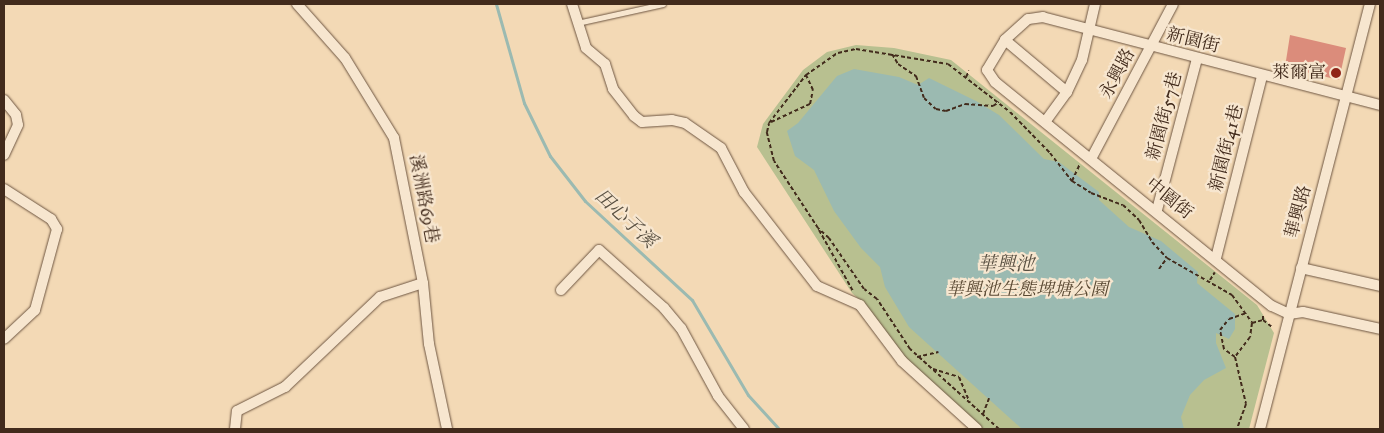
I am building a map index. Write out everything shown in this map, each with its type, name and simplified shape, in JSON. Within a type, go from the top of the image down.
[{"type":"street","name":"溪洲路69巷","points":[[297,4],[345,58],[394,138],[423,282],[429,344],[447,429]]},
{"type":"street","points":[[572,4],[586,48],[605,64],[620,102],[642,122],[672,120],[685,123],[721,148],[744,192],[817,286],[860,305],[902,361],[977,429]]},
{"type":"street","points":[[1041,124],[1067,92],[1082,60],[1095,4]]},
{"type":"street","name":"永興路","points":[[1086,160],[1173,4]]},
{"type":"street","name":"華興路","points":[[1260,429],[1370,4]]},
{"type":"street","name":"新園街","points":[[1005,40],[1028,19],[1043,18],[1089,32],[1380,105]]},
{"type":"street","points":[[1005,40],[1067,92]]},
{"type":"street","name":"中園街","points":[[1005,40],[987,70],[995,82],[1041,124],[1086,160],[1157,210],[1272,306],[1289,314],[1303,312],[1380,329]]},
{"type":"street","name":"新園街57巷","points":[[1157,210],[1197,59]]},
{"type":"street","name":"新園街41巷","points":[[1216,258],[1262,76]]},
{"type":"street","points":[[4,100],[16,115],[18,124],[4,155]]},
{"type":"street","points":[[4,189],[51,219],[57,229],[34,310],[4,339]]},
{"type":"street","points":[[560,290],[599,250],[664,308],[681,328],[718,396],[744,429]]},
{"type":"street","points":[[1301,268],[1380,286]]},
{"type":"street","points":[[235,429],[237,411],[286,386],[380,297],[423,282]]},
{"type":"lane","points":[[577,23],[663,4]]},
{"type":"path","points":[[857,294],[840,271],[818,228],[774,161],[767,132],[769,123],[806,74],[830,57],[856,49],[948,64],[999,102],[1032,134],[1072,181],[1123,205],[1139,220],[1147,234],[1168,258],[1199,276],[1210,280],[1232,295],[1252,323],[1250,337],[1235,357]]},
{"type":"path","points":[[892,54],[898,64],[916,76],[924,98],[936,109],[954,110],[971,103],[984,106],[999,102]]},
{"type":"path","points":[[966,77],[969,71]]},
{"type":"path","points":[[769,123],[810,104],[813,90],[806,74]]},
{"type":"path","points":[[1032,134],[1041,124]]},
{"type":"path","points":[[1072,181],[1086,160]]},
{"type":"path","points":[[1123,205],[1128,199]]},
{"type":"path","points":[[818,228],[829,238],[864,289],[877,299],[917,357],[999,429]]},
{"type":"path","points":[[1159,270],[1168,258]]},
{"type":"path","points":[[1210,280],[1215,271]]},
{"type":"path","points":[[1237,429],[1246,404],[1235,357],[1224,350],[1220,330],[1229,319],[1246,314]]},
{"type":"path","points":[[1263,314],[1263,320]]},
{"type":"path","points":[[1252,323],[1263,320],[1272,326]]},
{"type":"path","points":[[917,357],[938,352]]},
{"type":"path","points":[[930,368],[959,377],[970,403]]},
{"type":"path","points":[[983,414],[989,398]]},
{"type":"green space","name":"華興池","points":[[856,45],[894,48],[951,60],[1257,305],[1274,333],[1249,429],[982,429],[906,362],[867,307],[852,293],[757,147],[763,124],[803,70],[827,52]]},
{"type":"water","name":"華興池","points":[[854,69],[899,77],[918,85],[929,78],[976,101],[999,115],[1044,159],[1059,162],[1099,192],[1099,200],[1129,227],[1161,241],[1198,272],[1197,283],[1235,314],[1235,329],[1229,339],[1216,333],[1216,343],[1226,368],[1204,380],[1190,395],[1181,417],[1184,429],[1022,429],[909,327],[885,287],[880,267],[861,248],[834,211],[814,170],[795,156],[787,131],[798,123],[837,76]]},
{"type":"building","points":[[1290,35],[1346,48],[1339,80],[1285,67]]},
{"type":"waterway","name":"田心子溪","points":[[496,4],[524,103],[550,156],[585,201],[692,300],[748,395],[779,429]]},
{"type":"place","name":"萊爾富","points":[[1336,73]]},
{"type":"park label","name":"華興池生態埤塘公園","points":[[1027,290]]}]
